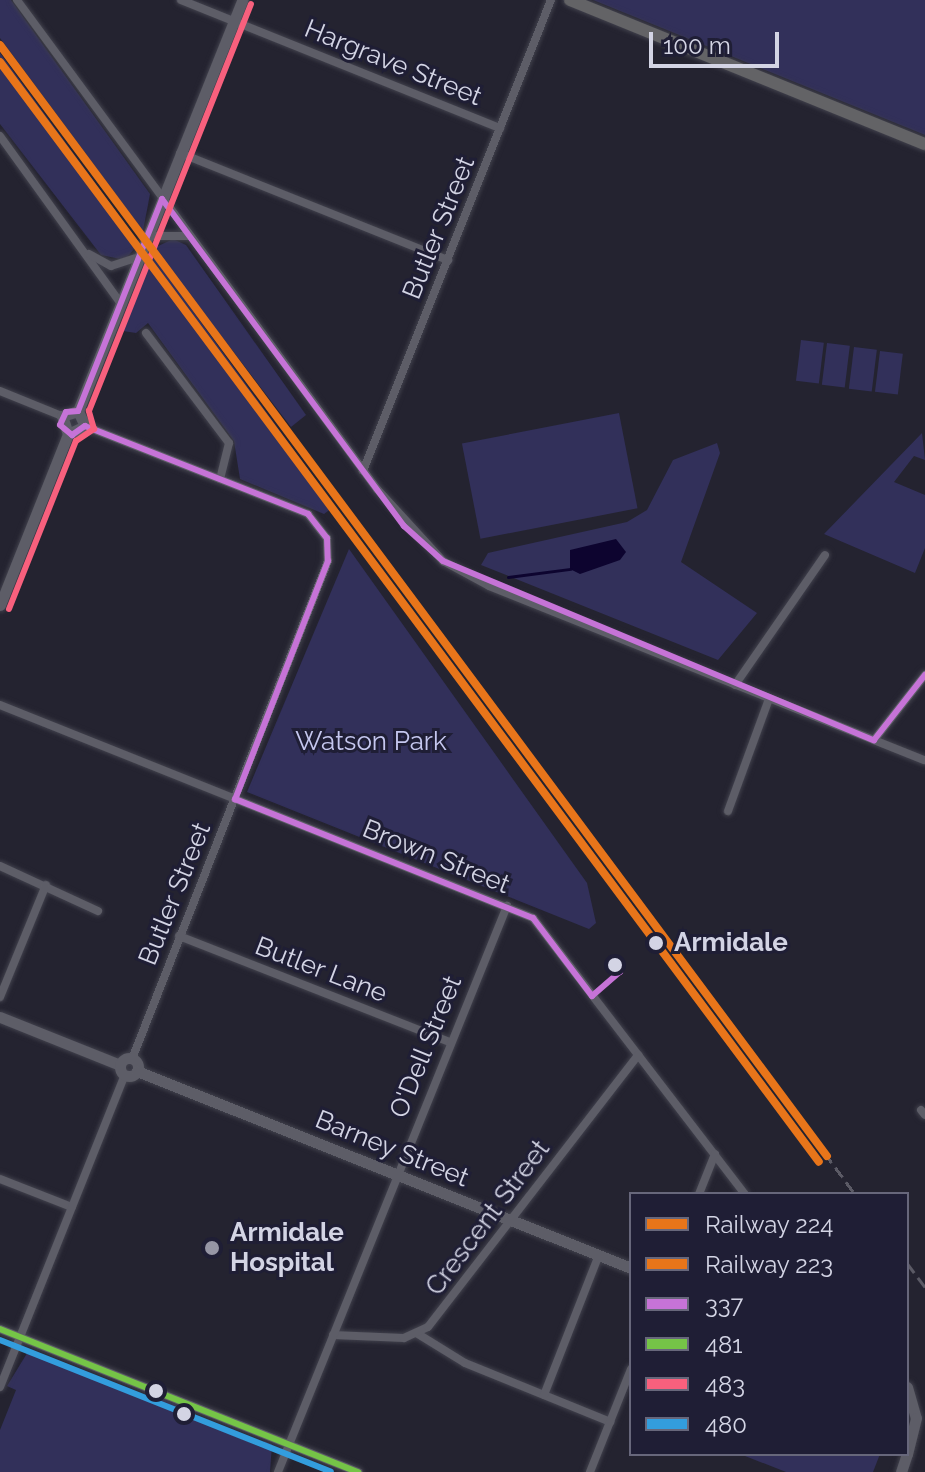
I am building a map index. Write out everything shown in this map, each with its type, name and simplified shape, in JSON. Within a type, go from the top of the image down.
[{"type":"main road","points":[[570,0],[925,144]]},
{"type":"street","points":[[17,0],[404,526],[464,574],[925,760]]},
{"type":"street","name":"Hargrave Street","points":[[181,0],[500,128]]},
{"type":"street","points":[[116,319],[119,301],[149,236],[242,0]]},
{"type":"street","name":"Butler Street","points":[[363,471],[551,0]]},
{"type":"street","points":[[0,136],[119,301]]},
{"type":"street","points":[[180,153],[448,260]]},
{"type":"street","points":[[149,236],[190,236]]},
{"type":"street","points":[[85,251],[111,266],[138,257]]},
{"type":"street","points":[[138,257],[78,411],[85,426],[220,479],[229,443],[146,333]]},
{"type":"street","points":[[0,391],[62,416],[78,411]]},
{"type":"street","points":[[0,605],[68,434],[62,416]]},
{"type":"street","points":[[68,434],[85,426]]},
{"type":"street","name":"Butler Street","points":[[0,1387],[328,561],[319,520],[220,479]]},
{"type":"street","points":[[735,685],[825,555]]},
{"type":"street","points":[[874,740],[925,675]]},
{"type":"street","points":[[728,811],[769,699]]},
{"type":"street","name":"Brown Street","points":[[0,705],[533,918],[744,1192]]},
{"type":"street","points":[[0,866],[98,911]]},
{"type":"street","points":[[0,997],[46,885]]},
{"type":"street","name":"O'Dell Street","points":[[278,1472],[449,1042],[507,906]]},
{"type":"street","name":"Butler Lane","points":[[179,936],[449,1042]]},
{"type":"street","name":"Barney Street","points":[[0,1017],[629,1267]]},
{"type":"street","name":"Crescent Street","points":[[418,1334],[511,1220],[638,1055]]},
{"type":"street","points":[[700,1192],[715,1154]]},
{"type":"street","points":[[0,1179],[72,1207]]},
{"type":"street","points":[[544,1395],[599,1255]]},
{"type":"street","points":[[0,1329],[358,1472]]},
{"type":"street","points":[[333,1335],[418,1334],[437,1350],[610,1422]]},
{"type":"street","points":[[590,1472],[629,1374]]},
{"type":"street","points":[[909,1390],[916,1418],[909,1446]]},
{"type":"green space","points":[[0,0],[11,0],[150,194],[143,231],[0,38]]},
{"type":"green space","points":[[593,0],[925,0],[925,135]]},
{"type":"green space","points":[[0,53],[139,243],[125,260],[101,255],[0,124]]},
{"type":"green space","points":[[173,239],[186,245],[306,415],[291,427],[154,248]]},
{"type":"green space","points":[[150,252],[312,475],[332,508],[324,514],[240,479],[234,441],[148,323],[136,333],[123,331]]},
{"type":"green space","points":[[801,340],[824,343],[819,383],[796,381]]},
{"type":"green space","points":[[827,343],[850,346],[845,387],[822,385]]},
{"type":"green space","points":[[854,347],[877,350],[872,391],[849,389]]},
{"type":"green space","points":[[880,351],[903,354],[898,394],[875,392]]},
{"type":"green space","points":[[619,413],[638,508],[480,539],[462,444]]},
{"type":"green space","points":[[922,433],[925,460],[914,456],[894,482],[925,495],[925,548],[915,573],[824,534]]},
{"type":"green space","points":[[717,443],[720,453],[681,562],[757,613],[718,660],[481,565],[488,553],[627,522],[647,510],[673,460]]},
{"type":"green space","name":"Watson Park","points":[[349,549],[587,883],[596,923],[589,929],[247,792]]},
{"type":"green space","points":[[29,1350],[161,1407],[161,1398],[190,1410],[191,1418],[263,1448],[264,1441],[272,1444],[270,1472],[0,1472],[0,1430],[16,1390],[7,1386]]},
{"type":"green space","points":[[745,1456],[879,1456],[873,1472],[786,1472]]},
{"type":"shaded area","points":[[616,539],[626,552],[620,560],[580,574],[570,569],[570,550]]},
{"type":"waterway","points":[[508,577],[570,569]]},
{"type":"railway","points":[[395,575],[854,1192]]},
{"type":"railway","points":[[909,1266],[925,1287]]},
{"type":"rail line","name":"224","points":[[0,45],[827,1156]]},
{"type":"rail line","name":"223","points":[[0,62],[819,1162]]},
{"type":"transit line","name":"483","points":[[9,609],[76,441],[94,429],[89,411],[251,4]]},
{"type":"transit line","name":"337","points":[[162,199],[78,411],[66,412],[60,425],[72,435],[85,426],[308,514],[327,538],[328,561],[235,799],[533,918],[592,996],[620,972],[615,965]]},
{"type":"transit line","name":"337","points":[[162,199],[404,526],[443,561],[874,740],[925,675]]},
{"type":"transit line","name":"481","points":[[0,1329],[358,1472]]},
{"type":"transit line","name":"480","points":[[0,1340],[331,1472]]},
{"type":"place","name":"Armidale","points":[[656,943]]},
{"type":"place","name":"Armidale Hospital","points":[[212,1248]]}]
